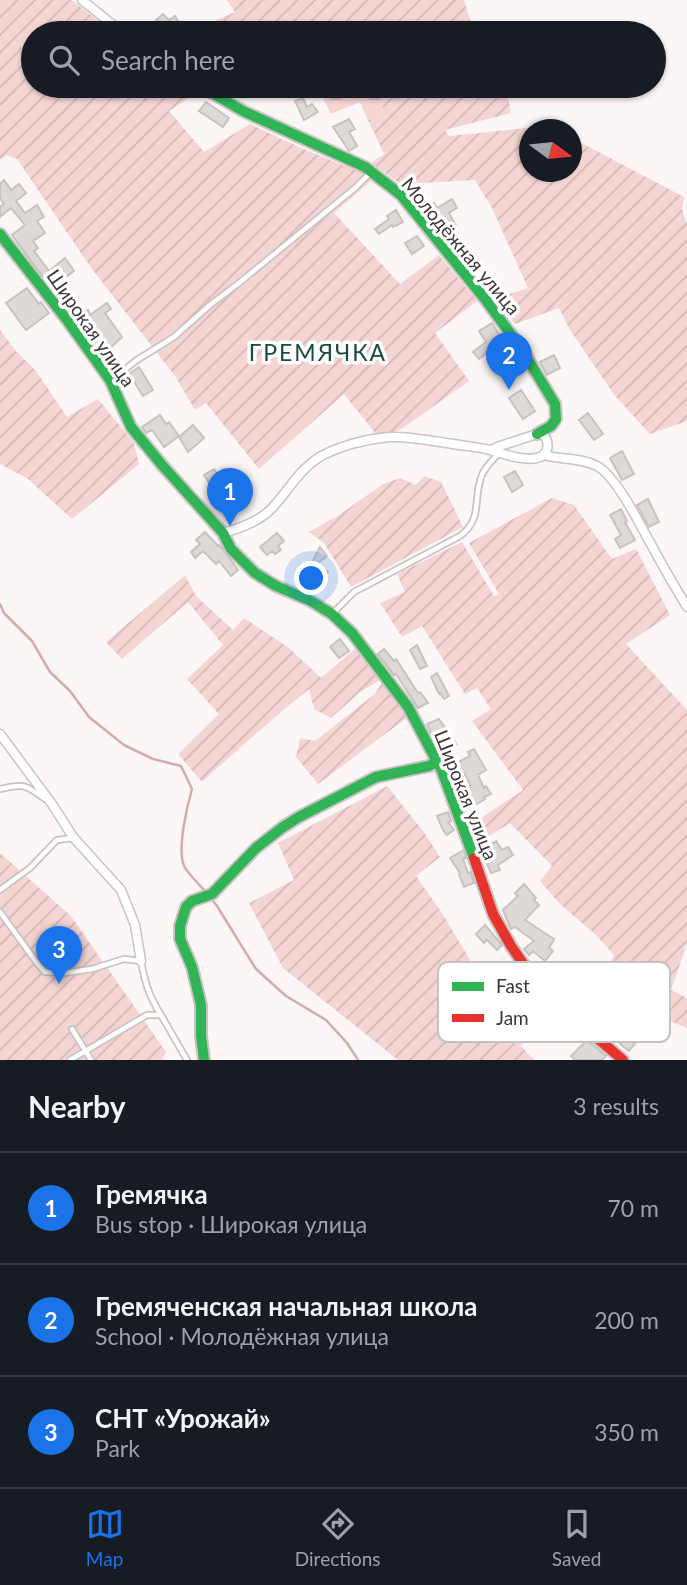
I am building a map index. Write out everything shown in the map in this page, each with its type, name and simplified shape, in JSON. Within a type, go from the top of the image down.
[{"type":"street","points":[[82,0],[108,21]]},
{"type":"street","name":"Молодёжная улица","points":[[221,98],[288,133],[342,156],[371,172],[401,195],[485,299],[521,348],[555,404],[555,419],[551,426],[537,433]]},
{"type":"street","name":"Широкая улица","points":[[0,234],[110,380],[131,427],[223,533],[231,549],[256,573],[276,586],[325,608],[332,614],[352,632],[408,707],[437,761],[466,833],[493,914],[522,962]]},
{"type":"street","points":[[495,452],[497,447],[542,433],[548,443],[544,455]]},
{"type":"street","points":[[223,533],[246,526],[270,510],[303,470],[317,459],[349,445],[388,437],[418,438],[524,457],[537,458],[544,455],[580,460],[598,466],[610,476],[687,607]]},
{"type":"street","points":[[0,734],[73,837],[121,890],[135,925],[141,961]]},
{"type":"street","points":[[204,1060],[201,1006],[191,967],[180,939],[180,926],[186,906],[212,894],[256,848],[299,817],[376,777],[437,761]]},
{"type":"street","name":"Широкая улица","points":[[602,1042],[623,1060]]},
{"type":"lane","points":[[110,380],[174,337],[371,172]]},
{"type":"lane","points":[[332,614],[354,592],[469,529],[475,517],[483,472],[495,452]]},
{"type":"lane","points":[[0,789],[21,784],[52,804]]},
{"type":"lane","points":[[0,890],[30,868],[57,840],[73,837]]},
{"type":"lane","points":[[0,912],[45,972],[64,973],[92,969],[124,959],[141,961],[150,997],[187,1060]]},
{"type":"lane","points":[[70,1060],[147,1015],[162,1015]]},
{"type":"lane","points":[[72,1029],[91,1060]]},
{"type":"green space","points":[[323,98],[386,98],[383,99],[383,111],[378,118],[368,120],[360,102],[331,114]]},
{"type":"shaded area","points":[[0,0],[72,0],[98,21],[21,21],[21,98],[189,98],[169,111],[204,152],[250,124],[362,173],[371,181],[334,213],[400,284],[439,255],[477,301],[435,333],[469,381],[403,428],[390,434],[376,434],[344,394],[259,469],[206,403],[195,410],[175,376],[92,269],[17,159],[7,155],[0,160]]},
{"type":"shaded area","points":[[227,0],[464,0],[470,21],[214,21],[235,12]]},
{"type":"shaded area","points":[[386,98],[508,98],[511,113],[445,130],[449,136],[519,129],[519,182],[582,182],[582,143],[684,197],[682,209],[687,224],[687,421],[650,434],[615,396],[570,330],[559,308],[515,324],[494,299],[528,288],[492,208],[475,180],[401,184],[371,163],[384,154],[368,120],[378,118],[383,111],[383,99]]},
{"type":"shaded area","points":[[0,330],[36,371],[67,417],[98,399],[134,443],[139,464],[72,519],[28,479],[0,464]]},
{"type":"shaded area","points":[[424,476],[441,482],[463,527],[351,587],[324,543],[309,532],[383,484],[400,478],[416,485]]},
{"type":"shaded area","points":[[552,498],[574,505],[612,559],[636,549],[670,615],[626,644],[687,710],[687,944],[671,990],[687,998],[687,1028],[670,1021],[670,962],[611,962],[614,955],[594,933],[561,905],[540,881],[552,866],[510,823],[481,841],[472,824],[523,790],[472,721],[491,709],[477,688],[465,694],[422,626],[402,637],[380,603],[405,592],[397,574],[462,542],[494,596],[499,594],[469,543]]},
{"type":"shaded area","points":[[185,575],[196,596],[233,630],[244,618],[289,648],[321,678],[355,649],[380,680],[360,692],[331,718],[314,709],[309,689],[202,782],[178,754],[219,714],[187,679],[223,645],[188,602],[122,659],[106,642]]},
{"type":"shaded area","points":[[382,683],[408,717],[318,784],[296,757],[300,738],[315,741],[375,694]]},
{"type":"shaded area","points":[[387,786],[440,857],[416,876],[471,962],[438,962],[438,1042],[524,1042],[521,1046],[534,1060],[398,1060],[283,968],[249,903],[294,880],[278,843]]},
{"type":"shaded area","points":[[0,853],[71,916],[166,1052],[162,1060],[0,1060]]},
{"type":"building","points":[[163,14],[169,20],[175,16],[178,21],[157,21]]},
{"type":"building","points":[[303,98],[307,107],[312,104],[318,112],[304,120],[295,101]]},
{"type":"building","points":[[206,102],[229,118],[223,127],[199,111]]},
{"type":"building","points":[[349,119],[355,129],[349,132],[357,146],[349,151],[333,127]]},
{"type":"building","points":[[4,180],[11,190],[19,184],[26,193],[16,201],[25,213],[37,205],[44,217],[37,221],[45,233],[33,241],[38,248],[34,251],[49,271],[65,258],[74,271],[53,287],[12,235],[25,225],[11,208],[0,217],[0,207],[4,204],[0,198],[0,184]]},
{"type":"building","points":[[452,199],[457,208],[449,213],[456,226],[446,232],[438,217],[433,220],[426,208],[434,203],[437,208]]},
{"type":"building","points":[[396,210],[403,222],[393,227],[392,225],[379,234],[375,229]]},
{"type":"building","points":[[417,236],[424,246],[412,254],[405,243]]},
{"type":"building","points":[[27,288],[49,313],[26,330],[6,303]]},
{"type":"building","points":[[107,303],[111,309],[105,313],[122,337],[109,349],[101,339],[95,343],[82,327],[85,325],[80,314],[88,310],[90,315]]},
{"type":"building","points":[[492,323],[507,347],[499,353],[495,347],[479,359],[473,352],[486,342],[479,331]]},
{"type":"building","points":[[554,355],[560,368],[547,375],[540,362]]},
{"type":"building","points":[[139,367],[153,390],[143,396],[133,380],[131,382],[126,376]]},
{"type":"building","points":[[521,390],[535,411],[523,419],[509,398]]},
{"type":"building","points":[[588,413],[603,434],[594,440],[579,420]]},
{"type":"building","points":[[160,415],[179,436],[164,447],[152,430],[146,433],[142,427]]},
{"type":"building","points":[[193,425],[204,438],[188,452],[179,437]]},
{"type":"building","points":[[622,451],[634,474],[622,480],[610,458]]},
{"type":"building","points":[[214,469],[218,475],[224,469],[236,486],[220,499],[204,475]]},
{"type":"building","points":[[515,471],[523,485],[512,492],[504,477]]},
{"type":"building","points":[[648,499],[659,522],[649,527],[637,505]]},
{"type":"building","points":[[621,509],[635,540],[620,548],[615,539],[621,535],[610,515]]},
{"type":"building","points":[[205,532],[222,548],[238,570],[231,576],[219,561],[216,564],[203,551],[195,558],[191,552],[200,544],[196,540]]},
{"type":"building","points":[[277,533],[284,541],[278,546],[281,550],[267,555],[260,547]]},
{"type":"building","points":[[320,547],[327,556],[315,565],[328,572],[322,584],[305,575]]},
{"type":"building","points":[[340,639],[349,651],[339,658],[330,647]]},
{"type":"building","points":[[417,645],[427,666],[420,669],[410,650]]},
{"type":"building","points":[[384,649],[394,661],[396,659],[418,693],[420,692],[428,703],[418,708],[396,674],[394,675],[378,654]]},
{"type":"building","points":[[437,673],[449,696],[444,699],[431,677]]},
{"type":"building","points":[[439,719],[457,745],[449,751],[436,733],[432,735],[427,724]]},
{"type":"building","points":[[474,749],[486,770],[478,775],[484,788],[486,786],[491,794],[468,809],[461,798],[470,793],[467,789],[471,787],[465,774],[456,779],[449,767],[470,756],[468,752]]},
{"type":"building","points":[[448,812],[451,821],[448,822],[454,830],[447,835],[437,816]]},
{"type":"building","points":[[496,841],[502,850],[508,847],[513,855],[498,865],[500,870],[491,873],[486,861],[491,859],[483,849]]},
{"type":"building","points":[[464,850],[466,858],[463,859],[474,883],[464,887],[460,873],[450,858]]},
{"type":"building","points":[[524,884],[539,905],[525,920],[554,939],[549,948],[553,951],[545,961],[533,951],[529,955],[524,949],[534,941],[515,927],[511,929],[503,910],[518,896],[515,893]]},
{"type":"building","points":[[485,925],[502,945],[497,950],[487,940],[484,943],[476,934]]},
{"type":"building","points":[[585,1042],[589,1042],[606,1056],[602,1060],[575,1060],[571,1056]]},
{"type":"building","points":[[621,1042],[636,1042],[629,1051]]},
{"type":"waterway","points":[[0,604],[4,613],[32,641],[50,672],[70,691],[89,717],[124,745],[153,759],[181,766],[192,789],[184,828],[182,859],[186,869],[206,892]]},
{"type":"waterway","points":[[210,897],[256,969],[286,996],[326,1020],[358,1060]]},
{"type":"traffic: fast","points":[[221,98],[365,167],[401,195],[485,299],[521,348],[555,404],[556,419],[551,426],[537,434]]},
{"type":"traffic: fast","points":[[0,234],[110,380],[131,427],[223,533],[231,549],[255,573],[332,614],[352,633],[408,707],[442,771],[474,858]]},
{"type":"traffic: fast","points":[[204,1060],[201,1005],[192,967],[180,939],[180,926],[186,907],[192,901],[212,894],[256,848],[299,817],[376,777],[429,766],[437,761]]},
{"type":"traffic: jam","points":[[474,858],[493,914],[522,962]]},
{"type":"traffic: jam","points":[[602,1042],[623,1060]]},
{"type":"place","name":"Гремяченская начальная школа","points":[[509,390]]},
{"type":"place","name":"Гремячка","points":[[230,526]]},
{"type":"place","name":"СНТ «Урожай»","points":[[59,984]]},
{"type":"district","name":"ГРЕМЯЧКА","points":[[318,353]]}]
